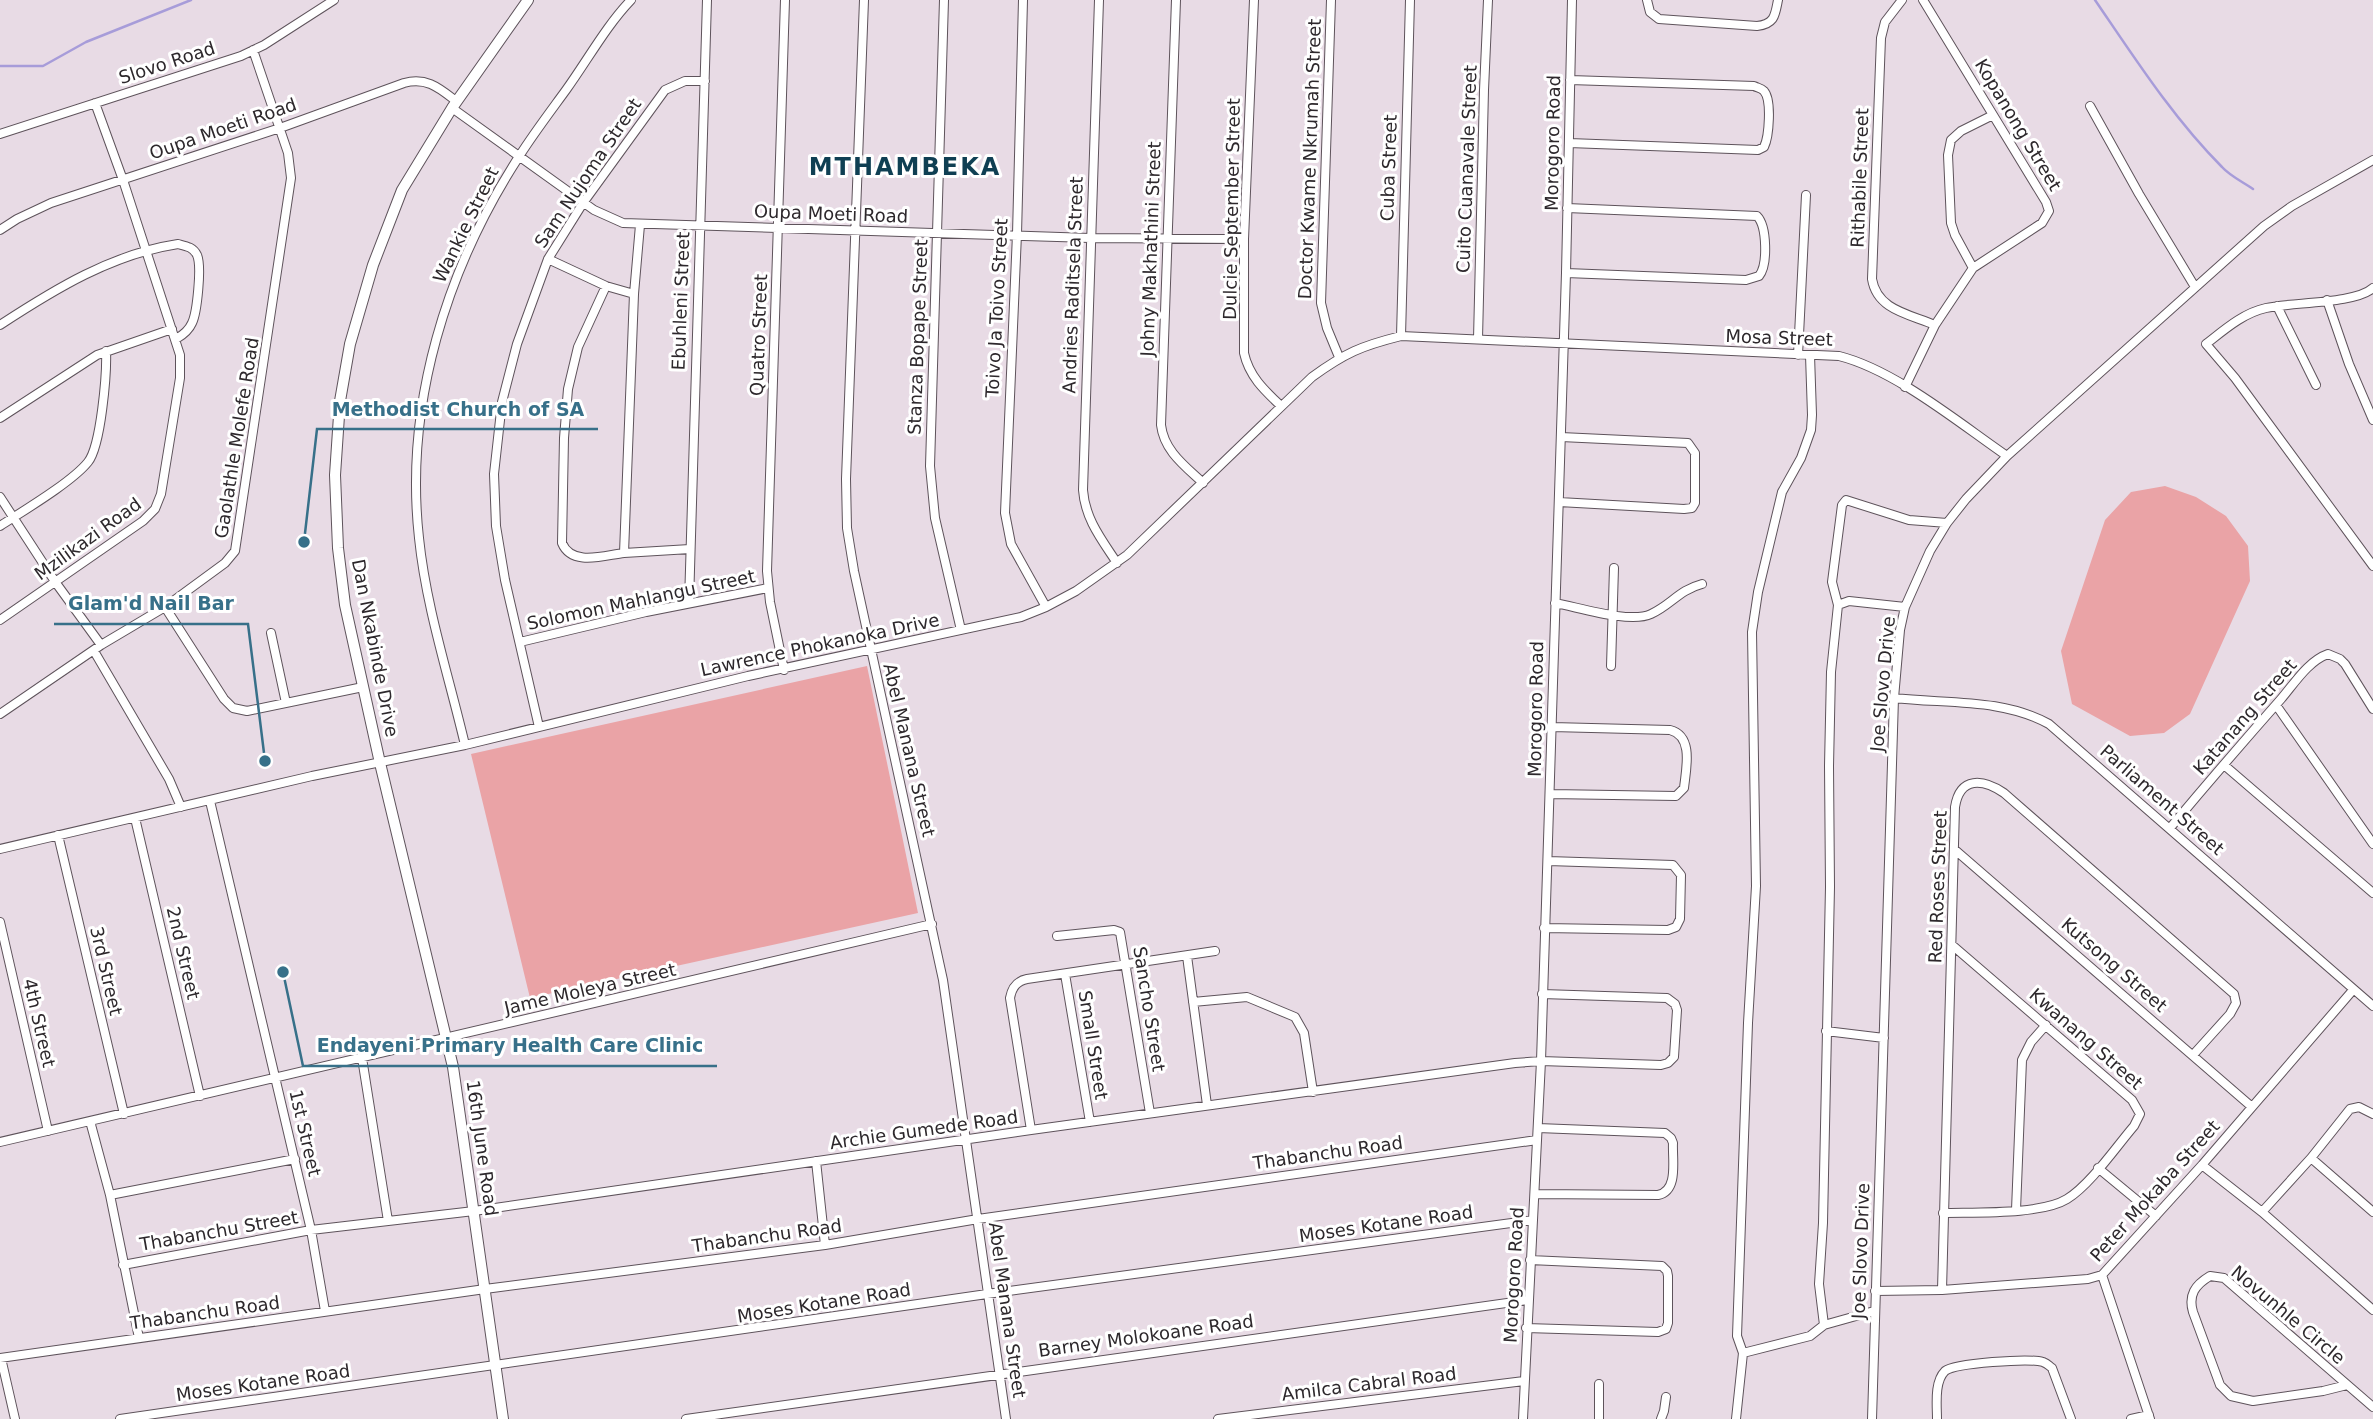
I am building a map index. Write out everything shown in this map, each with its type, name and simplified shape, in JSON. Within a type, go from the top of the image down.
[{"type":"street","name":"Slovo Road","points":[[0,134],[253,50],[334,0]]},
{"type":"street","name":"Dan Nkabinde Drive","points":[[380,763],[345,604],[338,548],[335,475],[340,401],[350,344],[376,256],[402,190],[454,104],[528,0]]},
{"type":"street","name":"Wankie Street","points":[[465,745],[422,565],[416,484],[418,440],[434,344],[451,289],[477,231],[519,156],[631,0]]},
{"type":"street","name":"Ebuhleni Street","points":[[689,603],[707,0]]},
{"type":"street","name":"Quatro Street","points":[[784,670],[768,588],[785,0]]},
{"type":"street","name":"Abel Manana Street","points":[[864,0],[845,509],[870,651],[932,924],[950,1027],[1006,1419]]},
{"type":"street","name":"Stanza Bopape Street","points":[[944,0],[930,485],[961,630]]},
{"type":"street","name":"Toivo Ja Toivo Street","points":[[1023,0],[1017,234],[1005,513],[1011,544],[1046,607]]},
{"type":"street","name":"Andries Raditsela Street","points":[[1099,0],[1084,502],[1095,530],[1117,563]]},
{"type":"street","name":"Johny Makhathini Street","points":[[1176,0],[1160,415],[1162,435],[1169,450],[1203,483]]},
{"type":"street","name":"Dulcie September Street","points":[[1254,0],[1244,239],[1244,354],[1254,378],[1280,406]]},
{"type":"street","name":"Doctor Kwame Nkrumah Street","points":[[1331,0],[1321,303],[1339,357]]},
{"type":"street","name":"Cuba Street","points":[[1402,336],[1410,0]]},
{"type":"street","name":"Cuito Cuanavale Street","points":[[1478,338],[1488,0]]},
{"type":"street","name":"Morogoro Road","points":[[1523,1419],[1548,861],[1572,0]]},
{"type":"street","points":[[1647,0],[1650,12],[1660,19],[1757,26],[1771,23],[1778,0]]},
{"type":"street","name":"Rithabile Street","points":[[1902,0],[1885,22],[1881,38],[1872,279],[1874,292],[1880,300],[1935,326]]},
{"type":"street","name":"Kopanong Street","points":[[1905,387],[1935,326],[1973,268],[2042,223],[2049,211],[1923,0]]},
{"type":"street","name":"Gaolathle Molefe Road","points":[[0,714],[97,648],[164,607],[230,558],[237,544],[291,189],[290,160],[253,50]]},
{"type":"street","name":"Oupa Moeti Road","points":[[0,230],[43,207],[280,128],[412,80],[427,81],[519,156],[583,203],[616,221],[640,225],[778,227],[857,232],[1244,239]]},
{"type":"street","points":[[1569,143],[1758,150],[1762,149],[1766,142],[1768,115],[1766,94],[1754,86],[1570,80]]},
{"type":"street","name":"Sam Nujoma Street","points":[[539,727],[505,580],[496,526],[496,445],[508,373],[548,259],[583,203],[665,90],[678,83],[705,81]]},
{"type":"street","name":"Mzilikazi Road","points":[[0,620],[143,521],[159,502],[181,362],[123,180],[95,103]]},
{"type":"street","points":[[2090,106],[2138,194],[2195,287]]},
{"type":"street","points":[[1973,268],[1951,223],[1949,146],[1955,135],[1993,115]]},
{"type":"street","name":"Joe Slovo Drive","points":[[1872,1419],[1894,698],[1900,630],[1905,607],[1930,551],[1947,523],[2007,456],[2278,215],[2373,160]]},
{"type":"street","points":[[1798,355],[1806,194]]},
{"type":"street","points":[[1566,273],[1746,280],[1759,276],[1764,266],[1764,227],[1757,216],[1567,208]]},
{"type":"street","points":[[625,553],[634,294],[640,225]]},
{"type":"street","points":[[0,325],[76,279],[145,253],[178,244],[193,250],[198,257],[200,269],[193,321],[186,332],[176,340]]},
{"type":"street","points":[[548,259],[606,286],[634,294]]},
{"type":"street","points":[[606,286],[579,347],[568,389],[561,536],[564,549],[574,556],[587,557],[690,549]]},
{"type":"street","points":[[2372,293],[2256,311],[2236,321],[2206,344],[2235,378],[2373,566]]},
{"type":"street","points":[[2327,300],[2349,364],[2373,420]]},
{"type":"street","points":[[2277,306],[2316,385]]},
{"type":"street","points":[[0,418],[88,360],[106,351],[172,329]]},
{"type":"street","name":"Lawrence Phokanoka Drive","points":[[0,849],[1021,617],[1046,607],[1117,563],[1280,406],[1339,357],[1364,345],[1402,336],[1478,338],[1564,345]]},
{"type":"street","name":"Mosa Street","points":[[1564,345],[1839,356],[1853,360],[1905,387],[2007,456]]},
{"type":"street","points":[[0,526],[76,473],[93,454],[97,441],[106,351]]},
{"type":"street","points":[[1736,1419],[1743,1353],[1737,1336],[1756,886],[1752,632],[1758,592],[1782,492],[1804,450],[1811,430],[1810,355]]},
{"type":"street","points":[[1559,502],[1684,509],[1692,508],[1695,503],[1695,453],[1688,443],[1561,437]]},
{"type":"street","points":[[0,497],[97,648],[169,779],[181,807]]},
{"type":"street","points":[[1824,1325],[1819,1284],[1823,1223],[1831,672],[1838,605],[1833,590],[1832,572],[1844,501],[1909,520],[1947,523]]},
{"type":"street","points":[[1611,666],[1614,568]]},
{"type":"street","points":[[1555,603],[1639,618],[1648,616],[1681,591],[1702,584]]},
{"type":"street","name":"Solomon Mahlangu Street","points":[[520,642],[689,603],[768,588]]},
{"type":"street","points":[[1838,605],[1849,601],[1905,607]]},
{"type":"street","points":[[164,607],[224,699],[233,708],[247,711],[363,687]]},
{"type":"street","points":[[271,633],[286,703]]},
{"type":"street","name":"Katanang Street","points":[[2170,828],[2312,664],[2328,654],[2345,664],[2373,709]]},
{"type":"street","name":"Parliament Street","points":[[1894,698],[1992,705],[2034,716],[2064,735],[2373,1006]]},
{"type":"street","points":[[2276,705],[2373,844]]},
{"type":"street","points":[[1550,794],[1676,796],[1684,788],[1686,748],[1681,734],[1670,730],[1552,727]]},
{"type":"street","name":"16th June Road","points":[[380,763],[447,1038],[503,1419]]},
{"type":"street","points":[[2224,765],[2373,892]]},
{"type":"street","name":"Red Roses Street","points":[[1942,1290],[1954,849],[1958,797],[1970,784],[1990,784],[2004,793],[2229,989],[2236,998],[2230,1014],[2193,1055]]},
{"type":"street","name":"1st Street","points":[[210,801],[295,1159],[325,1311]]},
{"type":"street","name":"2nd Street","points":[[135,818],[200,1096]]},
{"type":"street","name":"3rd Street","points":[[58,835],[124,1114]]},
{"type":"street","name":"Kutsong Street","points":[[1954,849],[2252,1107]]},
{"type":"street","points":[[1544,928],[1668,930],[1678,925],[1681,907],[1681,875],[1672,865],[1548,861]]},
{"type":"street","name":"4th Street","points":[[0,922],[48,1130]]},
{"type":"street","name":"Jame Moleya Street","points":[[0,1142],[932,924]]},
{"type":"street","name":"Sancho Street","points":[[1057,936],[1118,930],[1127,966],[1150,1113]]},
{"type":"street","name":"Kwanang Street","points":[[1942,1213],[2016,1210],[2059,1203],[2078,1191],[2137,1123],[2140,1114],[2139,1108],[1952,945]]},
{"type":"street","points":[[1031,1130],[1010,998],[1017,983],[1027,979],[1214,951]]},
{"type":"street","points":[[1187,956],[1207,1105]]},
{"type":"street","name":"Small Street","points":[[1065,974],[1090,1122]]},
{"type":"street","name":"Peter Mokaba Street","points":[[1875,1291],[1942,1290],[2080,1280],[2102,1275],[2202,1165],[2353,990]]},
{"type":"street","name":"Archie Gumede Road","points":[[311,1230],[474,1211],[1150,1113],[1541,1060],[1665,1064],[1673,1059],[1677,1014],[1672,1002],[1659,997],[1542,994]]},
{"type":"street","points":[[1193,1002],[1247,997],[1295,1017],[1303,1028],[1313,1092]]},
{"type":"street","points":[[2016,1210],[2022,1060],[2031,1042],[2046,1025]]},
{"type":"street","points":[[1826,1031],[1884,1038]]},
{"type":"street","points":[[362,1058],[388,1221]]},
{"type":"street","points":[[2262,1212],[2311,1158],[2350,1109],[2364,1108],[2373,1114]]},
{"type":"street","points":[[90,1121],[110,1195],[123,1265]]},
{"type":"street","points":[[1535,1194],[1664,1194],[1671,1186],[1673,1143],[1665,1133],[1538,1128]]},
{"type":"street","name":"Thabanchu Road","points":[[1,1358],[485,1289],[825,1245],[978,1219],[1537,1140]]},
{"type":"street","points":[[2311,1158],[2373,1212]]},
{"type":"street","points":[[110,1195],[295,1159]]},
{"type":"street","points":[[816,1161],[825,1245]]},
{"type":"street","points":[[2202,1165],[2262,1212],[2373,1310]]},
{"type":"street","points":[[2098,1168],[2156,1216]]},
{"type":"street","name":"Moses Kotane Road","points":[[120,1419],[988,1294],[1533,1220]]},
{"type":"street","name":"Thabanchu Street","points":[[139,1338],[123,1265],[311,1230]]},
{"type":"street","points":[[1527,1328],[1658,1332],[1666,1329],[1668,1323],[1668,1276],[1662,1266],[1530,1259]]},
{"type":"street","points":[[2102,1275],[2149,1417],[2131,1419]]},
{"type":"street","name":"Novunhle Circle","points":[[2347,1385],[2253,1401],[2231,1396],[2223,1390],[2217,1379],[2193,1312],[2191,1295],[2206,1279],[2214,1276],[2224,1278],[2373,1407]]},
{"type":"street","name":"Barney Molokoane Road","points":[[687,1419],[1528,1300]]},
{"type":"street","points":[[1743,1353],[1810,1336],[1824,1325],[1874,1311]]},
{"type":"street","points":[[1,1358],[15,1419]]},
{"type":"street","points":[[1937,1419],[1938,1383],[1946,1370],[1959,1366],[2027,1361],[2045,1363],[2052,1368],[2071,1419]]},
{"type":"street","name":"Amilca Cabral Road","points":[[1218,1419],[1524,1381]]},
{"type":"street","points":[[1599,1384],[1599,1419]]},
{"type":"street","points":[[1661,1419],[1666,1397]]},
{"type":"shaded area","points":[[2165,486],[2196,497],[2226,516],[2248,546],[2250,581],[2190,714],[2164,733],[2130,736],[2072,704],[2061,651],[2105,520],[2131,492]]},
{"type":"shaded area","points":[[867,666],[918,913],[530,998],[471,754]]},
{"type":"waterway","points":[[0,66],[43,66],[86,42],[191,0]]},
{"type":"waterway","points":[[2095,0],[2187,128],[2225,170],[2253,189]]},
{"type":"place","name":"Methodist Church of SA","points":[[304,542]]},
{"type":"place","name":"Glam'd Nail Bar","points":[[265,761]]},
{"type":"place","name":"Endayeni Primary Health Care Clinic","points":[[283,972]]},
{"type":"district","name":"MTHAMBEKA","points":[[905,167]]}]
